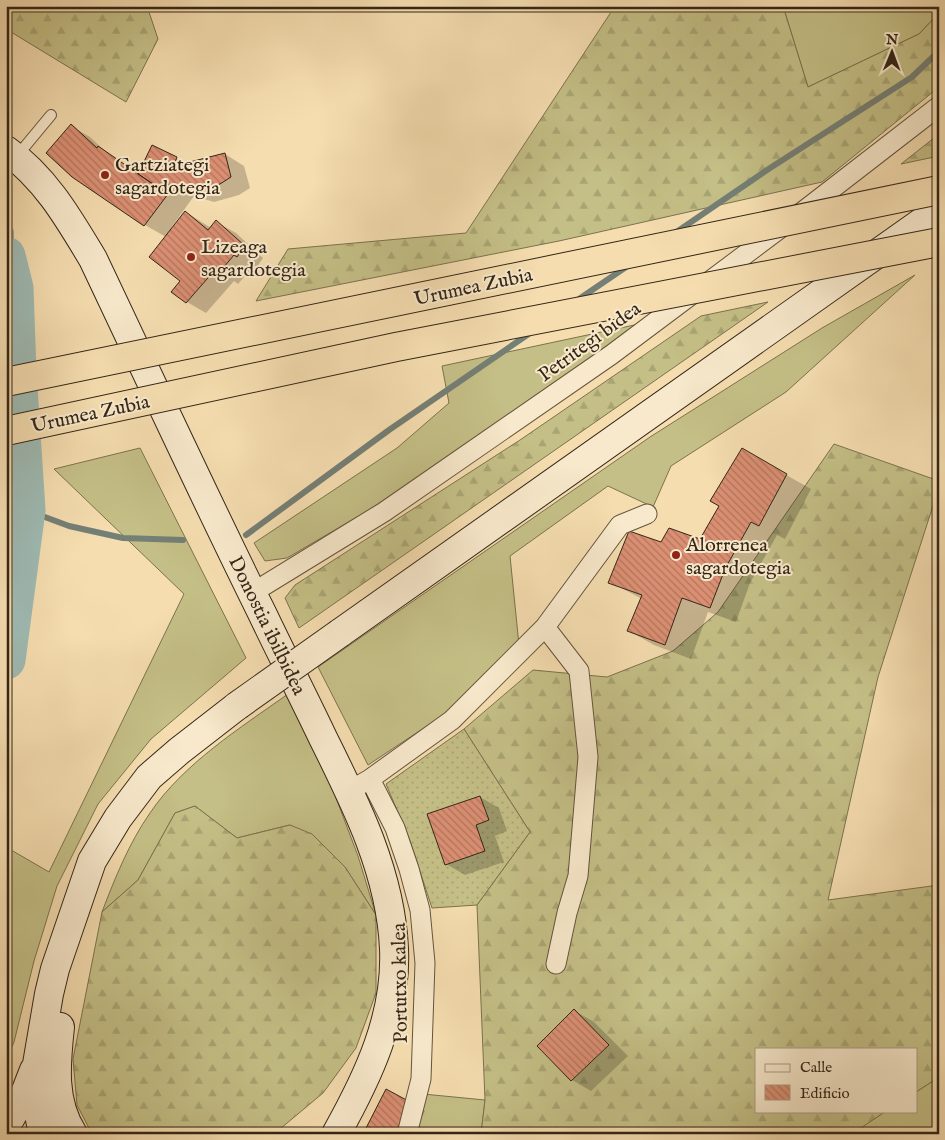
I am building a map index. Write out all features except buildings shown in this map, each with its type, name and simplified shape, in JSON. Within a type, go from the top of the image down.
[{"type":"highway","name":"Urumea Zubia","points":[[6,382],[939,190]]},
{"type":"highway","name":"Urumea Zubia","points":[[6,431],[396,347],[939,242]]},
{"type":"main road","name":"Donostia ibilbidea","points":[[11,153],[43,184],[65,213],[93,259],[252,593],[360,785],[369,838],[384,884],[393,929],[392,990],[387,1020],[372,1064],[340,1126]]},
{"type":"main road","points":[[43,1134],[36,1088],[37,1064],[55,970],[92,860],[118,818],[149,777],[237,706],[939,210]]},
{"type":"main road","points":[[55,970],[63,1001],[57,1060],[57,1087],[64,1114],[73,1134]]},
{"type":"main road","points":[[6,1126],[25,1093],[37,1064]]},
{"type":"main road","points":[[321,1134],[340,1126]]},
{"type":"street","name":"Petritegi bidea","points":[[252,593],[384,512],[611,355],[806,209],[939,106]]},
{"type":"street","points":[[360,785],[452,720],[545,627],[620,525],[647,514]]},
{"type":"street","points":[[545,627],[579,670],[588,757],[578,876],[567,912],[556,964]]},
{"type":"street","name":"Portutxo kalea","points":[[360,785],[395,828],[420,910],[425,963],[421,1079],[407,1134]]},
{"type":"lane","points":[[11,153],[51,115]]},
{"type":"green space","points":[[6,6],[147,6],[158,39],[126,102],[6,29]]},
{"type":"green space","points":[[615,6],[783,6],[808,87],[919,34],[939,13],[939,87],[822,182],[559,241],[256,301],[288,249],[466,233]]},
{"type":"green space","points":[[783,6],[939,6],[939,13],[919,34],[808,87]]},
{"type":"green space","points":[[939,134],[939,156],[901,164]]},
{"type":"green space","points":[[915,275],[786,392],[671,466],[653,507],[608,486],[510,556],[519,645],[442,716],[368,765],[318,667],[650,437],[822,328]]},
{"type":"green space","points":[[768,302],[299,628],[285,598],[295,585],[520,440],[701,316]]},
{"type":"green space","points":[[639,324],[542,394],[381,503],[287,558],[265,561],[254,543],[397,448],[449,403],[442,366]]},
{"type":"green space","points":[[834,444],[939,481],[939,487],[878,677],[828,900],[939,885],[939,1077],[918,1091],[918,1048],[755,1048],[755,1112],[885,1112],[861,1128],[868,1134],[481,1134],[485,1100],[477,905],[530,832],[464,729],[533,670],[607,677],[673,651],[718,612]]},
{"type":"green space","points":[[140,448],[246,658],[151,739],[98,804],[57,886],[34,961],[14,1042],[6,1062],[6,847],[49,872],[184,594],[54,469]]},
{"type":"green space","points":[[288,694],[333,790],[358,856],[376,915],[345,867],[290,825],[237,838],[195,806],[175,813],[138,880],[102,912],[117,874],[142,824],[163,795],[213,748]]},
{"type":"green space","points":[[464,729],[530,832],[477,905],[432,908],[410,841],[386,784]]},
{"type":"green space","points":[[195,806],[237,838],[290,825],[312,834],[345,867],[376,915],[376,993],[356,1048],[323,1093],[274,1134],[92,1134],[77,1105],[73,1059],[102,912],[138,880],[175,813]]},
{"type":"green space","points":[[939,1077],[939,1134],[868,1134],[860,1128],[884,1112],[918,1112],[918,1091]]},
{"type":"green space","points":[[423,1094],[485,1100],[481,1134],[414,1134]]},
{"type":"water","points":[[6,221],[13,230],[14,292],[6,280]]},
{"type":"waterway","points":[[675,233],[767,170],[912,77],[939,51]]},
{"type":"waterway","points":[[6,256],[14,288],[17,372],[26,510],[6,660]]},
{"type":"waterway","points":[[576,301],[629,265]]},
{"type":"waterway","points":[[246,535],[389,430],[533,331]]},
{"type":"waterway","points":[[26,510],[69,526],[123,538],[183,540]]},
{"type":"place","name":"Gartziategi sagardotegia","points":[[105,175]]},
{"type":"place","name":"Lizeaga sagardotegia","points":[[191,257]]},
{"type":"place","name":"Alorrenea sagardotegia","points":[[676,555]]}]
